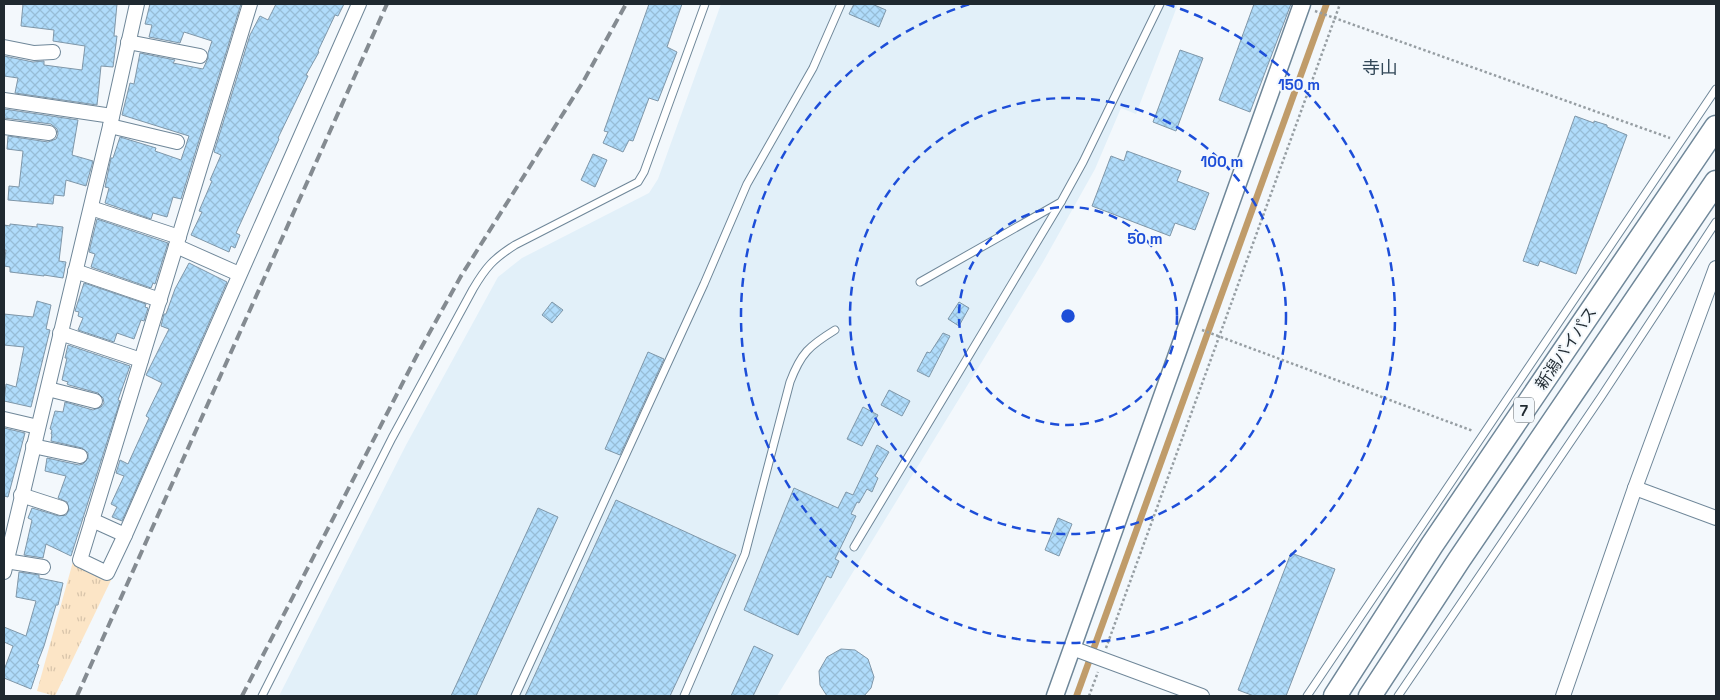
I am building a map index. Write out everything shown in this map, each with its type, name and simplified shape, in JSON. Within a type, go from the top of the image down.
[{"type":"highway","name":"新潟バイパス","points":[[1336,696],[1432,545],[1716,128]]},
{"type":"highway","name":"新潟バイパス","points":[[1370,696],[1459,560],[1716,182]]},
{"type":"street","points":[[43,567],[5,567],[91,208],[137,4]]},
{"type":"street","points":[[250,4],[80,560],[107,573],[359,4]]},
{"type":"street","points":[[1055,696],[1309,8]]},
{"type":"street","points":[[128,42],[200,56]]},
{"type":"street","points":[[4,47],[34,53],[53,52]]},
{"type":"street","points":[[4,100],[111,121],[177,142]]},
{"type":"street","points":[[4,127],[49,133]]},
{"type":"street","points":[[91,208],[177,241],[239,274]]},
{"type":"street","points":[[1563,696],[1635,488],[1716,268]]},
{"type":"street","points":[[75,271],[160,300]]},
{"type":"street","points":[[60,333],[141,360]]},
{"type":"street","points":[[48,389],[94,401]]},
{"type":"street","points":[[4,418],[38,427]]},
{"type":"street","points":[[33,446],[80,456]]},
{"type":"street","points":[[1635,488],[1716,518]]},
{"type":"street","points":[[21,495],[61,508]]},
{"type":"street","points":[[92,520],[125,535]]},
{"type":"street","points":[[1072,648],[1202,696]]},
{"type":"lane","points":[[262,696],[392,438],[486,267],[515,245],[638,182],[644,172],[705,4]]},
{"type":"lane","points":[[514,696],[704,284],[748,184],[813,68],[841,4]]},
{"type":"lane","points":[[854,547],[1061,202],[1083,162],[1160,4]]},
{"type":"lane","points":[[1307,696],[1716,90]]},
{"type":"lane","points":[[920,282],[1061,202]]},
{"type":"lane","points":[[1398,696],[1602,397],[1716,222]]},
{"type":"lane","points":[[684,696],[747,547],[795,368],[813,344],[835,330]]},
{"type":"path","points":[[1089,696],[1333,18],[1340,4]]},
{"type":"path","points":[[1309,8],[1680,142]]},
{"type":"path","points":[[1200,330],[1484,435]]},
{"type":"shaded area","points":[[721,4],[1178,4],[1136,114],[1121,108],[1095,169],[1043,262],[777,696],[279,696],[406,445],[498,277],[522,258],[649,193],[658,179]]},
{"type":"shaded area","points":[[1323,4],[1330,4],[1080,696],[1073,696]]},
{"type":"green space","points":[[74,558],[113,576],[55,696],[37,691]]},
{"type":"building","points":[[23,4],[117,4],[114,36],[117,36],[113,67],[101,66],[97,105],[15,93],[18,78],[4,76],[4,56],[33,62],[44,61],[44,65],[82,70],[85,46],[53,41],[54,30],[21,26]]},
{"type":"building","points":[[150,4],[241,4],[181,199],[173,197],[167,217],[153,213],[151,219],[105,203],[109,188],[105,187],[111,158],[113,158],[120,137],[156,148],[155,151],[181,160],[189,136],[122,115],[130,83],[134,84],[140,53],[175,60],[173,63],[203,69],[212,41],[184,32],[180,43],[149,37],[152,25],[145,24]]},
{"type":"building","points":[[276,4],[344,4],[338,16],[335,15],[319,52],[306,75],[308,76],[236,233],[240,235],[235,248],[231,246],[229,252],[191,235],[202,212],[199,211],[221,155],[214,152],[250,35],[260,16],[268,20]]},
{"type":"building","points":[[649,4],[682,4],[667,47],[677,52],[658,101],[649,98],[633,141],[629,140],[623,152],[603,143],[608,132],[604,131]]},
{"type":"building","points":[[854,4],[872,4],[886,10],[879,27],[849,14]]},
{"type":"building","points":[[1254,4],[1291,4],[1250,112],[1219,100]]},
{"type":"building","points":[[1180,50],[1203,58],[1176,131],[1153,122]]},
{"type":"building","points":[[4,109],[78,120],[72,155],[93,161],[86,186],[66,180],[64,196],[54,195],[53,204],[8,200],[9,186],[19,187],[23,151],[7,149],[8,136],[48,142],[56,139],[58,134],[57,129],[51,124],[4,118]]},
{"type":"building","points":[[1575,116],[1594,123],[1594,121],[1607,125],[1607,127],[1627,135],[1576,274],[1540,261],[1538,266],[1523,261]]},
{"type":"building","points":[[1127,151],[1181,171],[1177,181],[1209,193],[1195,230],[1175,223],[1170,236],[1092,206],[1111,156],[1124,161]]},
{"type":"building","points":[[593,154],[607,160],[595,187],[581,180]]},
{"type":"building","points":[[97,219],[168,243],[155,284],[153,283],[151,288],[91,267],[95,254],[89,252]]},
{"type":"building","points":[[10,224],[37,227],[37,224],[63,227],[59,261],[66,262],[63,278],[10,272],[10,267],[4,266],[6,250],[4,250],[4,225],[10,226]]},
{"type":"building","points":[[189,263],[227,282],[122,521],[112,517],[117,507],[111,504],[124,476],[116,473],[120,460],[128,464],[149,418],[146,416],[162,383],[146,375],[169,329],[161,326],[164,314],[166,314],[175,289]]},
{"type":"building","points":[[84,283],[146,304],[145,307],[148,308],[144,321],[141,320],[134,339],[117,333],[114,342],[78,330],[83,318],[78,316],[79,312],[75,311]]},
{"type":"building","points":[[37,301],[51,305],[46,329],[50,330],[31,407],[4,401],[6,384],[16,387],[24,347],[4,345],[4,314],[33,317]]},
{"type":"building","points":[[552,302],[563,310],[552,323],[542,315]]},
{"type":"building","points":[[959,302],[969,308],[959,326],[948,319]]},
{"type":"building","points":[[943,333],[950,336],[929,377],[917,371],[927,352],[930,353]]},
{"type":"building","points":[[68,345],[130,366],[71,556],[46,544],[43,558],[24,555],[32,520],[28,518],[32,508],[59,516],[66,515],[69,510],[67,502],[58,498],[66,476],[45,471],[47,458],[79,465],[83,464],[88,458],[88,453],[82,448],[51,441],[52,430],[50,429],[55,411],[63,412],[65,402],[93,410],[101,407],[104,403],[103,398],[98,393],[69,385],[67,384],[68,382],[62,380]]},
{"type":"building","points":[[648,352],[664,359],[620,455],[605,449]]},
{"type":"building","points":[[889,390],[910,401],[902,416],[881,405]]},
{"type":"building","points":[[863,407],[878,415],[862,446],[847,439]]},
{"type":"building","points":[[4,428],[25,433],[8,497],[4,496]]},
{"type":"building","points":[[877,445],[889,452],[875,476],[878,478],[872,492],[867,489],[851,514],[856,516],[835,559],[839,561],[831,578],[827,576],[798,635],[744,610],[794,488],[838,508],[846,492],[853,495]]},
{"type":"building","points":[[616,500],[736,555],[670,696],[525,696]]},
{"type":"building","points":[[538,508],[558,517],[476,696],[451,696]]},
{"type":"building","points":[[1058,518],[1072,524],[1059,556],[1045,550]]},
{"type":"building","points":[[1291,553],[1335,569],[1286,696],[1254,696],[1238,690]]},
{"type":"building","points":[[19,572],[39,575],[39,578],[63,583],[58,605],[56,605],[37,664],[39,665],[31,689],[4,678],[4,670],[13,646],[4,642],[4,627],[26,636],[36,601],[16,597]]},
{"type":"building","points":[[754,646],[773,655],[753,696],[731,696]]},
{"type":"building","points":[[841,649],[855,650],[868,659],[874,677],[871,688],[864,696],[827,696],[820,685],[819,671],[827,657]]},
{"type":"railway","points":[[77,696],[387,4]]},
{"type":"railway","points":[[242,696],[416,357],[461,276],[583,82],[626,4]]},
{"type":"district","name":"寺山","points":[[1380,67]]}]
